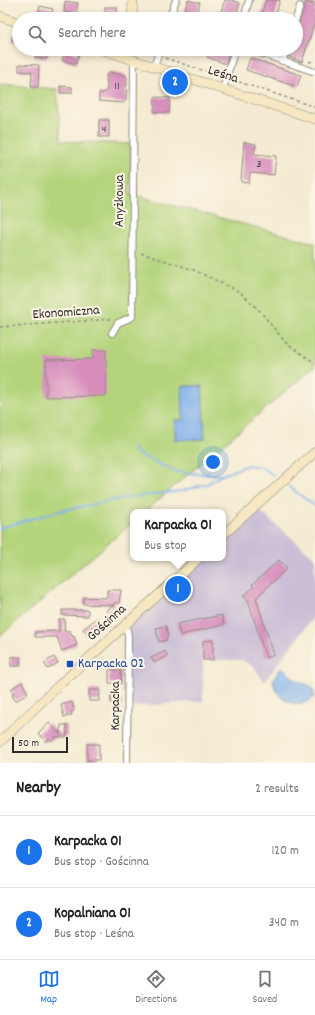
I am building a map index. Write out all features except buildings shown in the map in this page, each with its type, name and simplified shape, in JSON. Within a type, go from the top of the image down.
[{"type":"main road","points":[[132,12],[133,0]]},
{"type":"main road","points":[[0,16],[12,20]]},
{"type":"main road","name":"Leśna","points":[[130,56],[154,66],[315,119]]},
{"type":"main road","points":[[226,532],[315,452]]},
{"type":"main road","name":"Gościnna","points":[[0,742],[57,687],[126,626],[195,561]]},
{"type":"street","points":[[172,12],[176,0]]},
{"type":"street","points":[[246,12],[249,0]]},
{"type":"street","points":[[298,12],[300,6]]},
{"type":"street","name":"Anyżkowa","points":[[112,333],[118,323],[132,317],[130,56]]},
{"type":"street","points":[[154,66],[158,56]]},
{"type":"street","points":[[223,89],[233,56]]},
{"type":"street","points":[[268,56],[315,72]]},
{"type":"street","points":[[283,61],[284,56]]},
{"type":"street","name":"Karpacka","points":[[126,626],[128,636],[128,763]]},
{"type":"path","points":[[306,0],[315,3]]},
{"type":"path","points":[[141,254],[194,270],[240,292],[260,311],[288,344],[315,363]]},
{"type":"path","name":"Ekonomiczna","points":[[0,327],[104,321],[117,318]]},
{"type":"shaded area","points":[[254,506],[315,558],[315,615],[264,682],[254,667],[242,660],[203,660],[203,701],[128,707],[126,625],[196,561],[226,561],[226,532]]},
{"type":"green space","points":[[0,84],[57,89],[61,141],[131,144],[130,194],[315,243],[315,366],[148,509],[130,509],[130,525],[0,636]]},
{"type":"water","points":[[182,386],[202,386],[205,439],[175,440],[175,420],[183,420]]},
{"type":"water","points":[[283,668],[298,681],[312,687],[314,697],[309,701],[299,704],[288,702],[279,695],[275,689],[273,680],[279,670]]},
{"type":"waterway","points":[[133,448],[136,453],[174,471],[221,475]]},
{"type":"waterway","points":[[0,528],[59,511],[126,498],[182,491],[207,484],[222,475],[248,465],[261,467],[273,475]]},
{"type":"waterway","points":[[289,487],[315,506]]},
{"type":"place","name":"Kopalniana 01","points":[[175,82]]},
{"type":"place","name":"Karpacka 01","points":[[178,589]]},
{"type":"place","name":"Karpacka 02","points":[[70,664]]}]
